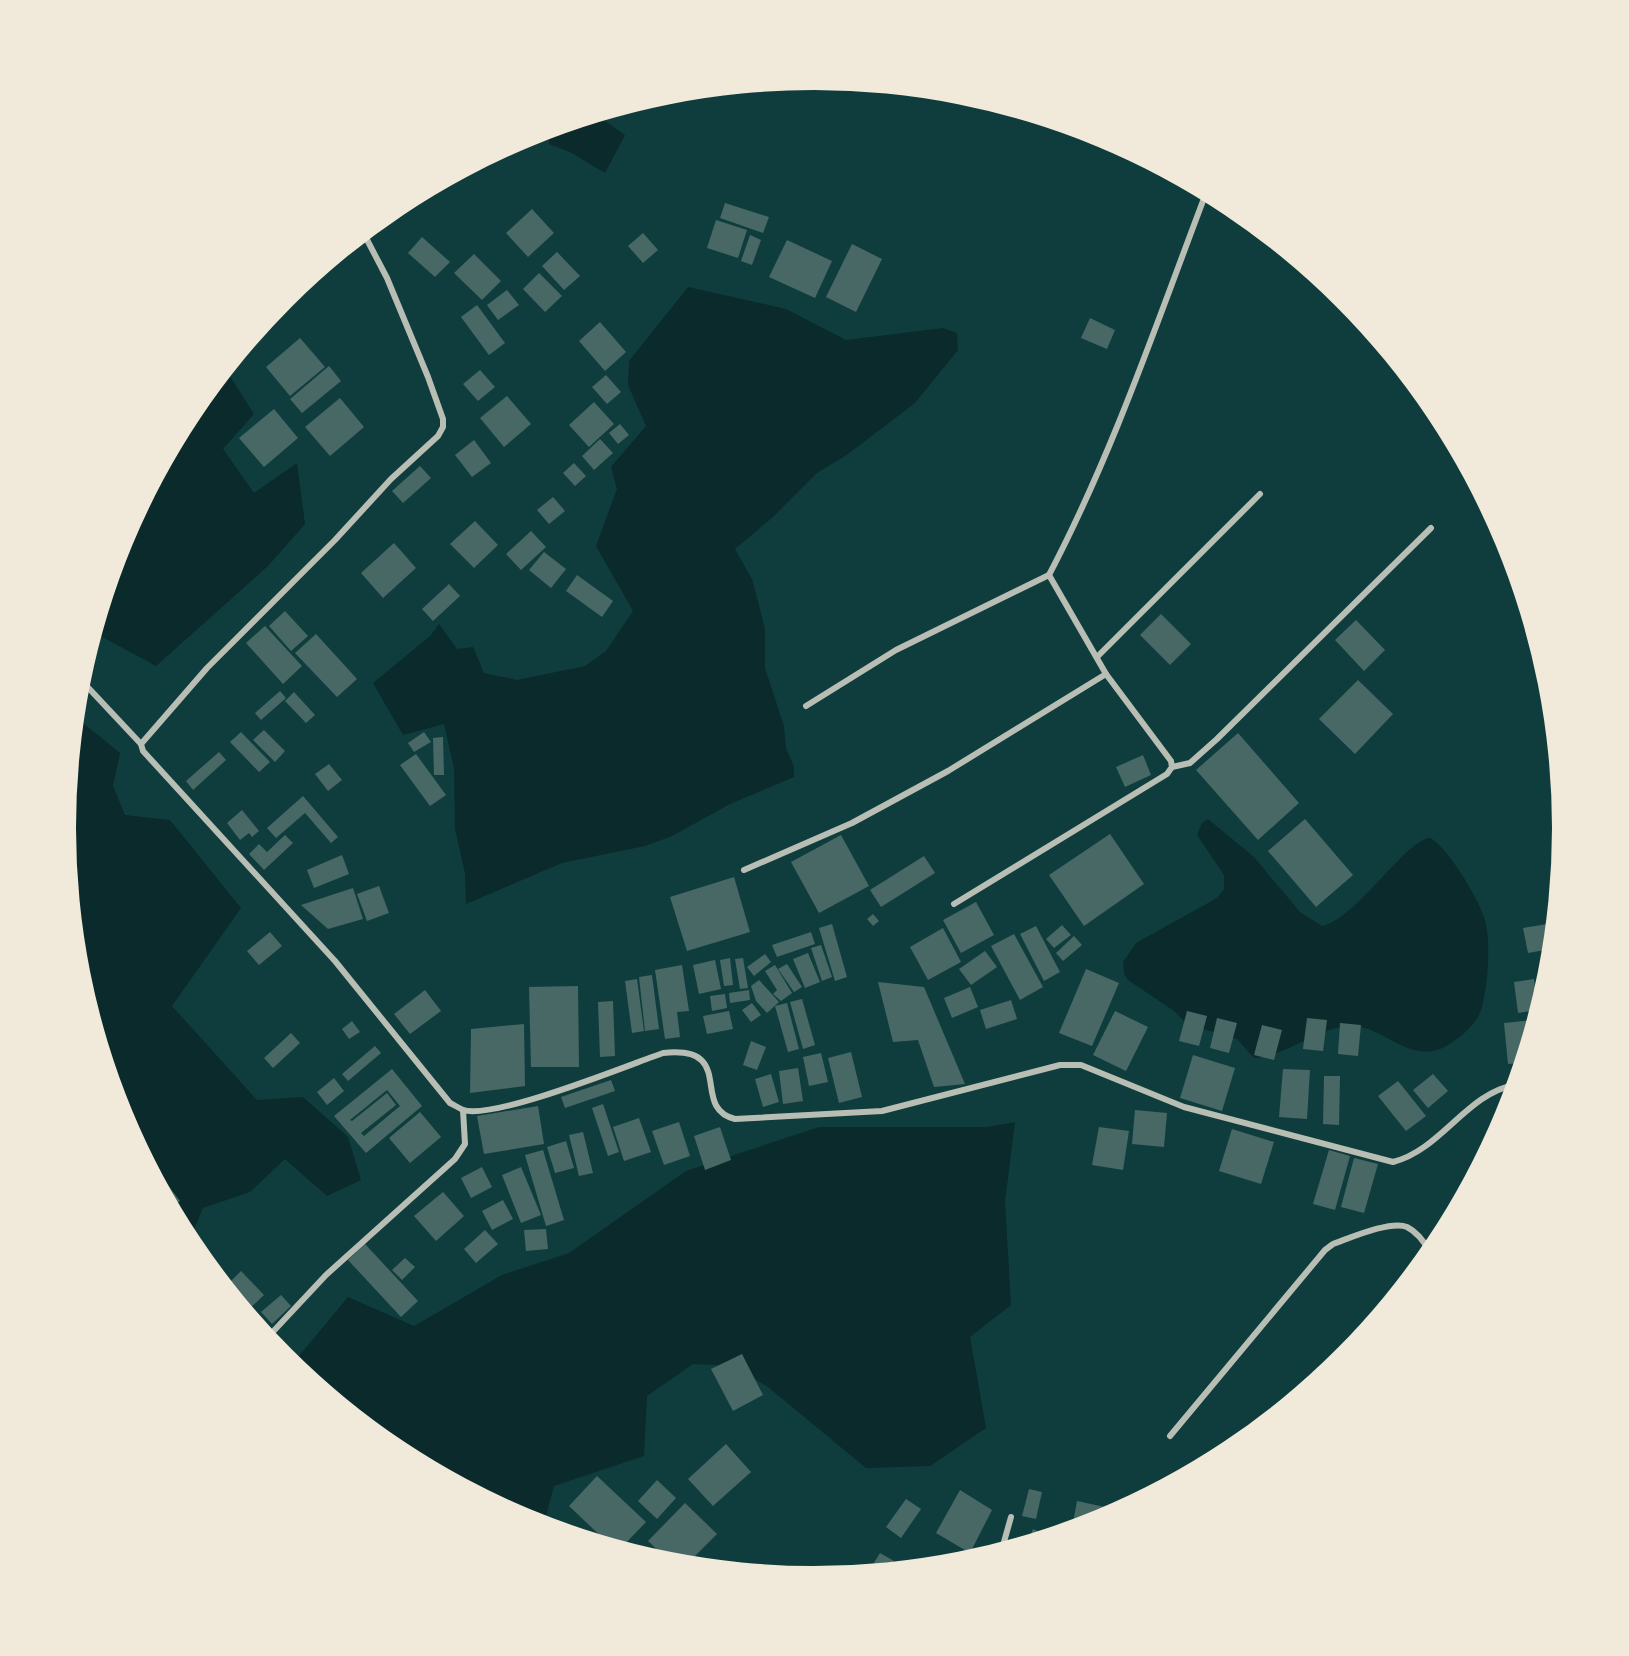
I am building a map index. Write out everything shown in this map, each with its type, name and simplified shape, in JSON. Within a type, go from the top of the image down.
[{"type":"street","points":[[806,706],[896,650],[1049,575],[1079,517],[1136,379],[1203,201]]},
{"type":"street","points":[[141,744],[207,668],[335,540],[391,479],[438,436],[443,428],[443,419],[414,344],[387,278],[368,241]]},
{"type":"street","points":[[1097,657],[1260,494]]},
{"type":"street","points":[[954,904],[1167,774],[1172,767],[1190,763],[1431,528]]},
{"type":"street","points":[[1049,575],[1106,674],[1171,761],[1172,767]]},
{"type":"street","points":[[744,870],[852,824],[919,787],[1106,674]]},
{"type":"street","points":[[90,690],[141,744],[143,751],[335,961],[450,1103],[463,1110],[517,1103],[663,1053],[683,1051],[697,1058],[708,1068],[713,1106],[722,1116],[735,1119],[882,1111],[1060,1065],[1080,1065],[1184,1107],[1394,1162],[1409,1158],[1488,1095],[1504,1089]]},
{"type":"street","points":[[274,1330],[326,1275],[455,1159],[465,1144],[463,1110]]},
{"type":"street","points":[[1170,1436],[1325,1250],[1333,1244],[1392,1225],[1407,1227],[1424,1243]]},
{"type":"street","points":[[1004,1541],[1011,1517]]},
{"type":"water","points":[[605,121],[625,135],[605,173],[570,152],[549,144],[549,140]]},
{"type":"water","points":[[688,287],[786,309],[846,340],[943,328],[957,333],[958,350],[915,403],[848,454],[817,473],[773,517],[735,549],[752,579],[761,613],[765,629],[765,668],[784,726],[786,748],[794,767],[794,777],[730,804],[672,836],[645,846],[562,863],[466,904],[465,873],[455,829],[454,768],[444,724],[403,735],[373,683],[430,636],[439,624],[457,649],[473,647],[484,673],[517,680],[585,666],[606,651],[633,611],[596,546],[617,489],[611,467],[646,426],[628,385],[629,361]]},
{"type":"water","points":[[231,377],[254,414],[223,449],[254,493],[297,463],[305,524],[268,566],[156,666],[102,637],[133,546],[153,502],[175,459]]},
{"type":"water","points":[[84,724],[120,753],[113,786],[125,815],[170,820],[241,908],[172,1006],[257,1100],[303,1097],[348,1137],[361,1180],[327,1196],[285,1159],[250,1192],[203,1208],[195,1228],[175,1197],[133,1110],[102,1019],[91,972],[78,876],[76,828],[78,780]]},
{"type":"water","points":[[1208,819],[1254,857],[1300,912],[1322,926],[1336,920],[1350,909],[1409,850],[1421,841],[1431,838],[1462,874],[1484,917],[1488,939],[1486,983],[1481,1008],[1475,1022],[1450,1044],[1428,1052],[1407,1048],[1376,1032],[1354,1026],[1330,1030],[1279,1052],[1254,1058],[1237,1039],[1187,1024],[1174,1011],[1128,980],[1124,974],[1123,962],[1136,943],[1217,898],[1224,889],[1224,875],[1197,835],[1202,823]]},
{"type":"water","points":[[1015,1122],[1005,1202],[1011,1305],[970,1337],[986,1428],[930,1466],[866,1468],[768,1387],[733,1366],[693,1364],[647,1396],[644,1456],[554,1486],[546,1515],[488,1490],[404,1442],[328,1383],[299,1356],[348,1297],[414,1326],[502,1275],[569,1253],[686,1171],[819,1127],[987,1127]]},
{"type":"building","points":[[725,203],[769,217],[763,233],[720,218]]},
{"type":"building","points":[[532,209],[554,233],[528,257],[506,233]]},
{"type":"building","points":[[716,220],[747,230],[738,258],[707,248]]},
{"type":"building","points":[[643,233],[658,250],[643,263],[628,246]]},
{"type":"building","points":[[750,235],[761,240],[752,265],[741,261]]},
{"type":"building","points":[[422,237],[450,262],[435,277],[408,253]]},
{"type":"building","points":[[787,240],[832,261],[815,298],[769,277]]},
{"type":"building","points":[[852,244],[882,259],[856,312],[826,297]]},
{"type":"building","points":[[557,252],[580,276],[564,290],[542,266]]},
{"type":"building","points":[[474,254],[501,281],[482,300],[454,273]]},
{"type":"building","points":[[539,273],[562,296],[545,312],[523,289]]},
{"type":"building","points":[[507,290],[519,305],[498,320],[487,305]]},
{"type":"building","points":[[477,305],[505,343],[489,355],[461,317]]},
{"type":"building","points":[[1090,318],[1115,330],[1107,349],[1081,338]]},
{"type":"building","points":[[600,322],[626,352],[605,371],[579,341]]},
{"type":"building","points":[[300,338],[325,367],[290,396],[266,367]]},
{"type":"building","points":[[329,366],[341,381],[302,413],[290,399]]},
{"type":"building","points":[[480,370],[495,387],[478,401],[463,384]]},
{"type":"building","points":[[606,375],[621,392],[607,404],[592,387]]},
{"type":"building","points":[[507,396],[531,424],[504,447],[480,418]]},
{"type":"building","points":[[340,398],[364,427],[330,456],[305,427]]},
{"type":"building","points":[[594,402],[614,424],[589,447],[569,425]]},
{"type":"building","points":[[274,409],[298,438],[264,467],[239,438]]},
{"type":"building","points":[[620,424],[629,435],[618,444],[609,433]]},
{"type":"building","points":[[600,439],[613,453],[594,470],[582,456]]},
{"type":"building","points":[[474,440],[491,463],[472,477],[455,455]]},
{"type":"building","points":[[574,463],[586,476],[575,486],[563,473]]},
{"type":"building","points":[[420,466],[431,478],[403,503],[392,491]]},
{"type":"building","points":[[553,497],[565,511],[549,524],[537,510]]},
{"type":"building","points":[[475,521],[498,545],[474,568],[450,544]]},
{"type":"building","points":[[531,531],[546,547],[521,570],[506,554]]},
{"type":"building","points":[[394,543],[416,568],[383,598],[361,573]]},
{"type":"building","points":[[544,552],[566,569],[551,588],[529,570]]},
{"type":"building","points":[[577,575],[613,601],[602,617],[566,591]]},
{"type":"building","points":[[449,584],[460,596],[433,621],[422,609]]},
{"type":"building","points":[[285,611],[308,636],[291,651],[269,626]]},
{"type":"building","points":[[1161,614],[1191,644],[1170,665],[1140,635]]},
{"type":"building","points":[[1356,620],[1385,650],[1364,671],[1335,640]]},
{"type":"building","points":[[265,626],[302,666],[283,684],[246,643]]},
{"type":"building","points":[[316,634],[357,679],[337,697],[295,653]]},
{"type":"building","points":[[1358,680],[1393,714],[1355,754],[1319,719]]},
{"type":"building","points":[[280,691],[286,698],[261,720],[255,713]]},
{"type":"building","points":[[294,692],[315,715],[306,723],[285,701]]},
{"type":"building","points":[[264,730],[285,751],[275,762],[253,740]]},
{"type":"building","points":[[241,732],[270,762],[259,772],[230,742]]},
{"type":"building","points":[[424,732],[431,742],[414,752],[408,743]]},
{"type":"building","points":[[1238,733],[1299,803],[1258,840],[1196,770]]},
{"type":"building","points":[[443,737],[444,775],[434,775],[433,738]]},
{"type":"building","points":[[219,752],[226,760],[193,790],[186,781]]},
{"type":"building","points":[[416,754],[446,795],[430,806],[400,765]]},
{"type":"building","points":[[1143,755],[1151,775],[1125,787],[1116,767]]},
{"type":"building","points":[[329,764],[342,780],[328,791],[315,774]]},
{"type":"building","points":[[303,796],[338,837],[331,843],[305,813],[276,838],[267,828]]},
{"type":"building","points":[[242,810],[259,831],[252,837],[249,833],[240,840],[227,823]]},
{"type":"building","points":[[1305,819],[1353,875],[1316,907],[1268,851]]},
{"type":"building","points":[[1110,834],[1144,884],[1084,926],[1049,875]]},
{"type":"building","points":[[285,835],[293,843],[264,870],[249,854],[259,844],[267,852]]},
{"type":"building","points":[[841,835],[869,886],[819,913],[791,862]]},
{"type":"building","points":[[342,855],[349,874],[314,888],[307,870]]},
{"type":"building","points":[[924,856],[935,873],[881,907],[870,890]]},
{"type":"building","points":[[734,877],[750,932],[687,951],[670,897]]},
{"type":"building","points":[[379,886],[389,913],[367,921],[357,894]]},
{"type":"building","points":[[353,888],[363,919],[328,929],[301,905]]},
{"type":"building","points":[[976,902],[994,935],[961,953],[943,920]]},
{"type":"building","points":[[873,914],[879,921],[873,926],[867,919]]},
{"type":"building","points":[[832,924],[847,977],[835,981],[819,928]]},
{"type":"building","points":[[1546,924],[1542,951],[1528,953],[1523,928]]},
{"type":"building","points":[[1062,925],[1071,935],[1054,948],[1046,939]]},
{"type":"building","points":[[1036,926],[1060,972],[1044,981],[1020,934]]},
{"type":"building","points":[[943,928],[961,962],[928,980],[910,947]]},
{"type":"building","points":[[270,932],[282,946],[259,965],[247,951]]},
{"type":"building","points":[[811,932],[815,944],[777,957],[772,945]]},
{"type":"building","points":[[1014,934],[1043,987],[1020,1000],[991,946]]},
{"type":"building","points":[[1074,936],[1082,945],[1063,961],[1056,953]]},
{"type":"building","points":[[821,945],[832,977],[822,981],[811,948]]},
{"type":"building","points":[[985,951],[997,967],[971,985],[959,969]]},
{"type":"building","points":[[808,953],[820,982],[805,988],[793,959]]},
{"type":"building","points":[[765,954],[771,962],[754,976],[747,967]]},
{"type":"building","points":[[730,958],[733,985],[724,986],[720,960]]},
{"type":"building","points":[[743,958],[748,988],[740,989],[735,959]]},
{"type":"building","points":[[715,960],[721,989],[699,994],[693,965]]},
{"type":"building","points":[[787,964],[802,987],[794,992],[778,969]]},
{"type":"building","points":[[682,965],[689,1011],[677,1012],[680,1037],[665,1039],[655,970]]},
{"type":"building","points":[[775,965],[792,993],[781,1001],[773,994],[777,990],[765,971]]},
{"type":"building","points":[[1086,969],[1119,983],[1092,1046],[1059,1033]]},
{"type":"building","points":[[652,975],[659,1029],[645,1031],[639,977]]},
{"type":"building","points":[[637,979],[644,1031],[632,1033],[625,981]]},
{"type":"building","points":[[1534,979],[1535,986],[1529,1011],[1518,1013],[1514,982]]},
{"type":"building","points":[[759,980],[779,1002],[767,1013],[756,1001],[751,986]]},
{"type":"building","points":[[878,982],[924,987],[965,1084],[934,1087],[918,1040],[893,1042]]},
{"type":"building","points":[[578,986],[579,1067],[531,1067],[529,987]]},
{"type":"building","points":[[970,987],[978,1007],[952,1018],[944,998]]},
{"type":"building","points":[[425,990],[441,1011],[410,1034],[394,1014]]},
{"type":"building","points":[[749,990],[750,1000],[730,1003],[729,993]]},
{"type":"building","points":[[725,994],[727,1008],[712,1011],[710,996]]},
{"type":"building","points":[[802,999],[815,1045],[803,1049],[790,1002]]},
{"type":"building","points":[[1011,1000],[1017,1019],[986,1029],[980,1010]]},
{"type":"building","points":[[613,1001],[615,1056],[600,1057],[598,1002]]},
{"type":"building","points":[[752,1003],[761,1015],[751,1022],[742,1010]]},
{"type":"building","points":[[787,1003],[799,1049],[788,1052],[775,1006]]},
{"type":"building","points":[[729,1011],[733,1029],[707,1034],[703,1016]]},
{"type":"building","points":[[1115,1011],[1148,1027],[1126,1071],[1093,1055]]},
{"type":"building","points":[[1187,1011],[1207,1016],[1199,1046],[1179,1041]]},
{"type":"building","points":[[1217,1018],[1237,1023],[1229,1053],[1210,1048]]},
{"type":"building","points":[[1307,1018],[1327,1020],[1323,1051],[1303,1049]]},
{"type":"building","points":[[352,1021],[360,1032],[349,1039],[342,1029]]},
{"type":"building","points":[[1526,1021],[1513,1064],[1508,1064],[1504,1023]]},
{"type":"building","points":[[1340,1023],[1361,1025],[1358,1056],[1338,1054]]},
{"type":"building","points":[[524,1024],[525,1086],[470,1093],[471,1029]]},
{"type":"building","points":[[1262,1025],[1282,1030],[1274,1060],[1254,1055]]},
{"type":"building","points":[[291,1033],[300,1043],[273,1068],[264,1058]]},
{"type":"building","points":[[751,1041],[766,1047],[757,1070],[743,1065]]},
{"type":"building","points":[[375,1046],[381,1053],[348,1081],[342,1074]]},
{"type":"building","points":[[851,1052],[862,1097],[839,1103],[828,1058]]},
{"type":"building","points":[[821,1053],[828,1082],[809,1086],[803,1057]]},
{"type":"building","points":[[1193,1055],[1235,1068],[1222,1111],[1180,1098]]},
{"type":"building","points":[[798,1068],[803,1101],[783,1104],[779,1071]]},
{"type":"building","points":[[392,1069],[422,1106],[366,1153],[334,1116]],"holes":[[[387,1090],[400,1106],[364,1136],[361,1133],[396,1105],[387,1093],[352,1121],[350,1120]]]},
{"type":"building","points":[[1283,1069],[1310,1070],[1307,1119],[1279,1117]]},
{"type":"building","points":[[771,1074],[779,1102],[763,1107],[755,1079]]},
{"type":"building","points":[[1433,1074],[1448,1091],[1428,1108],[1413,1090]]},
{"type":"building","points":[[1324,1076],[1340,1076],[1339,1125],[1323,1124]]},
{"type":"building","points":[[334,1078],[344,1091],[327,1105],[317,1092]]},
{"type":"building","points":[[611,1080],[615,1091],[565,1108],[561,1097]]},
{"type":"building","points":[[1398,1081],[1426,1116],[1406,1131],[1378,1096]]},
{"type":"building","points":[[603,1104],[619,1152],[608,1156],[592,1108]]},
{"type":"building","points":[[538,1106],[544,1144],[484,1154],[477,1116]]},
{"type":"building","points":[[1135,1110],[1167,1113],[1164,1147],[1132,1144]]},
{"type":"building","points":[[420,1112],[441,1137],[410,1163],[389,1138]]},
{"type":"building","points":[[639,1118],[651,1152],[624,1161],[613,1127]]},
{"type":"building","points":[[679,1122],[690,1156],[664,1165],[652,1131]]},
{"type":"building","points":[[720,1127],[731,1160],[705,1170],[694,1136]]},
{"type":"building","points":[[1099,1127],[1129,1131],[1123,1170],[1092,1165]]},
{"type":"building","points":[[1232,1129],[1274,1142],[1261,1184],[1219,1171]]},
{"type":"building","points":[[583,1132],[593,1173],[579,1176],[569,1135]]},
{"type":"building","points":[[566,1141],[574,1168],[555,1173],[547,1147]]},
{"type":"building","points":[[543,1150],[564,1220],[546,1226],[525,1155]]},
{"type":"building","points":[[1329,1150],[1350,1156],[1335,1210],[1313,1204]]},
{"type":"building","points":[[1354,1158],[1378,1164],[1364,1213],[1341,1207]]},
{"type":"building","points":[[482,1167],[492,1187],[471,1198],[461,1178]]},
{"type":"building","points":[[521,1167],[541,1215],[521,1223],[502,1175]]},
{"type":"building","points":[[443,1192],[464,1216],[436,1241],[414,1216]]},
{"type":"building","points":[[503,1200],[513,1219],[492,1230],[482,1211]]},
{"type":"building","points":[[546,1229],[548,1249],[526,1251],[524,1230]]},
{"type":"building","points":[[485,1230],[498,1244],[476,1263],[464,1249]]},
{"type":"building","points":[[365,1244],[418,1301],[401,1317],[348,1260]]},
{"type":"building","points":[[405,1258],[415,1267],[402,1280],[392,1270]]},
{"type":"building","points":[[241,1271],[264,1295],[253,1306],[232,1280]]},
{"type":"building","points":[[281,1295],[291,1306],[272,1324],[261,1312]]},
{"type":"building","points":[[742,1354],[763,1395],[733,1411],[711,1369]]},
{"type":"building","points":[[726,1444],[751,1472],[713,1506],[688,1479]]},
{"type":"building","points":[[597,1476],[646,1522],[627,1542],[598,1533],[569,1506]]},
{"type":"building","points":[[657,1480],[676,1498],[657,1519],[638,1501]]},
{"type":"building","points":[[1029,1489],[1042,1492],[1036,1519],[1022,1516]]},
{"type":"building","points":[[960,1490],[992,1510],[972,1549],[965,1550],[936,1533]]},
{"type":"building","points":[[906,1499],[921,1509],[901,1538],[886,1527]]},
{"type":"building","points":[[1077,1501],[1104,1507],[1097,1510],[1074,1519]]},
{"type":"building","points":[[685,1503],[717,1534],[695,1556],[656,1549],[648,1541]]},
{"type":"building","points":[[880,1553],[894,1561],[894,1561],[874,1563]]}]
